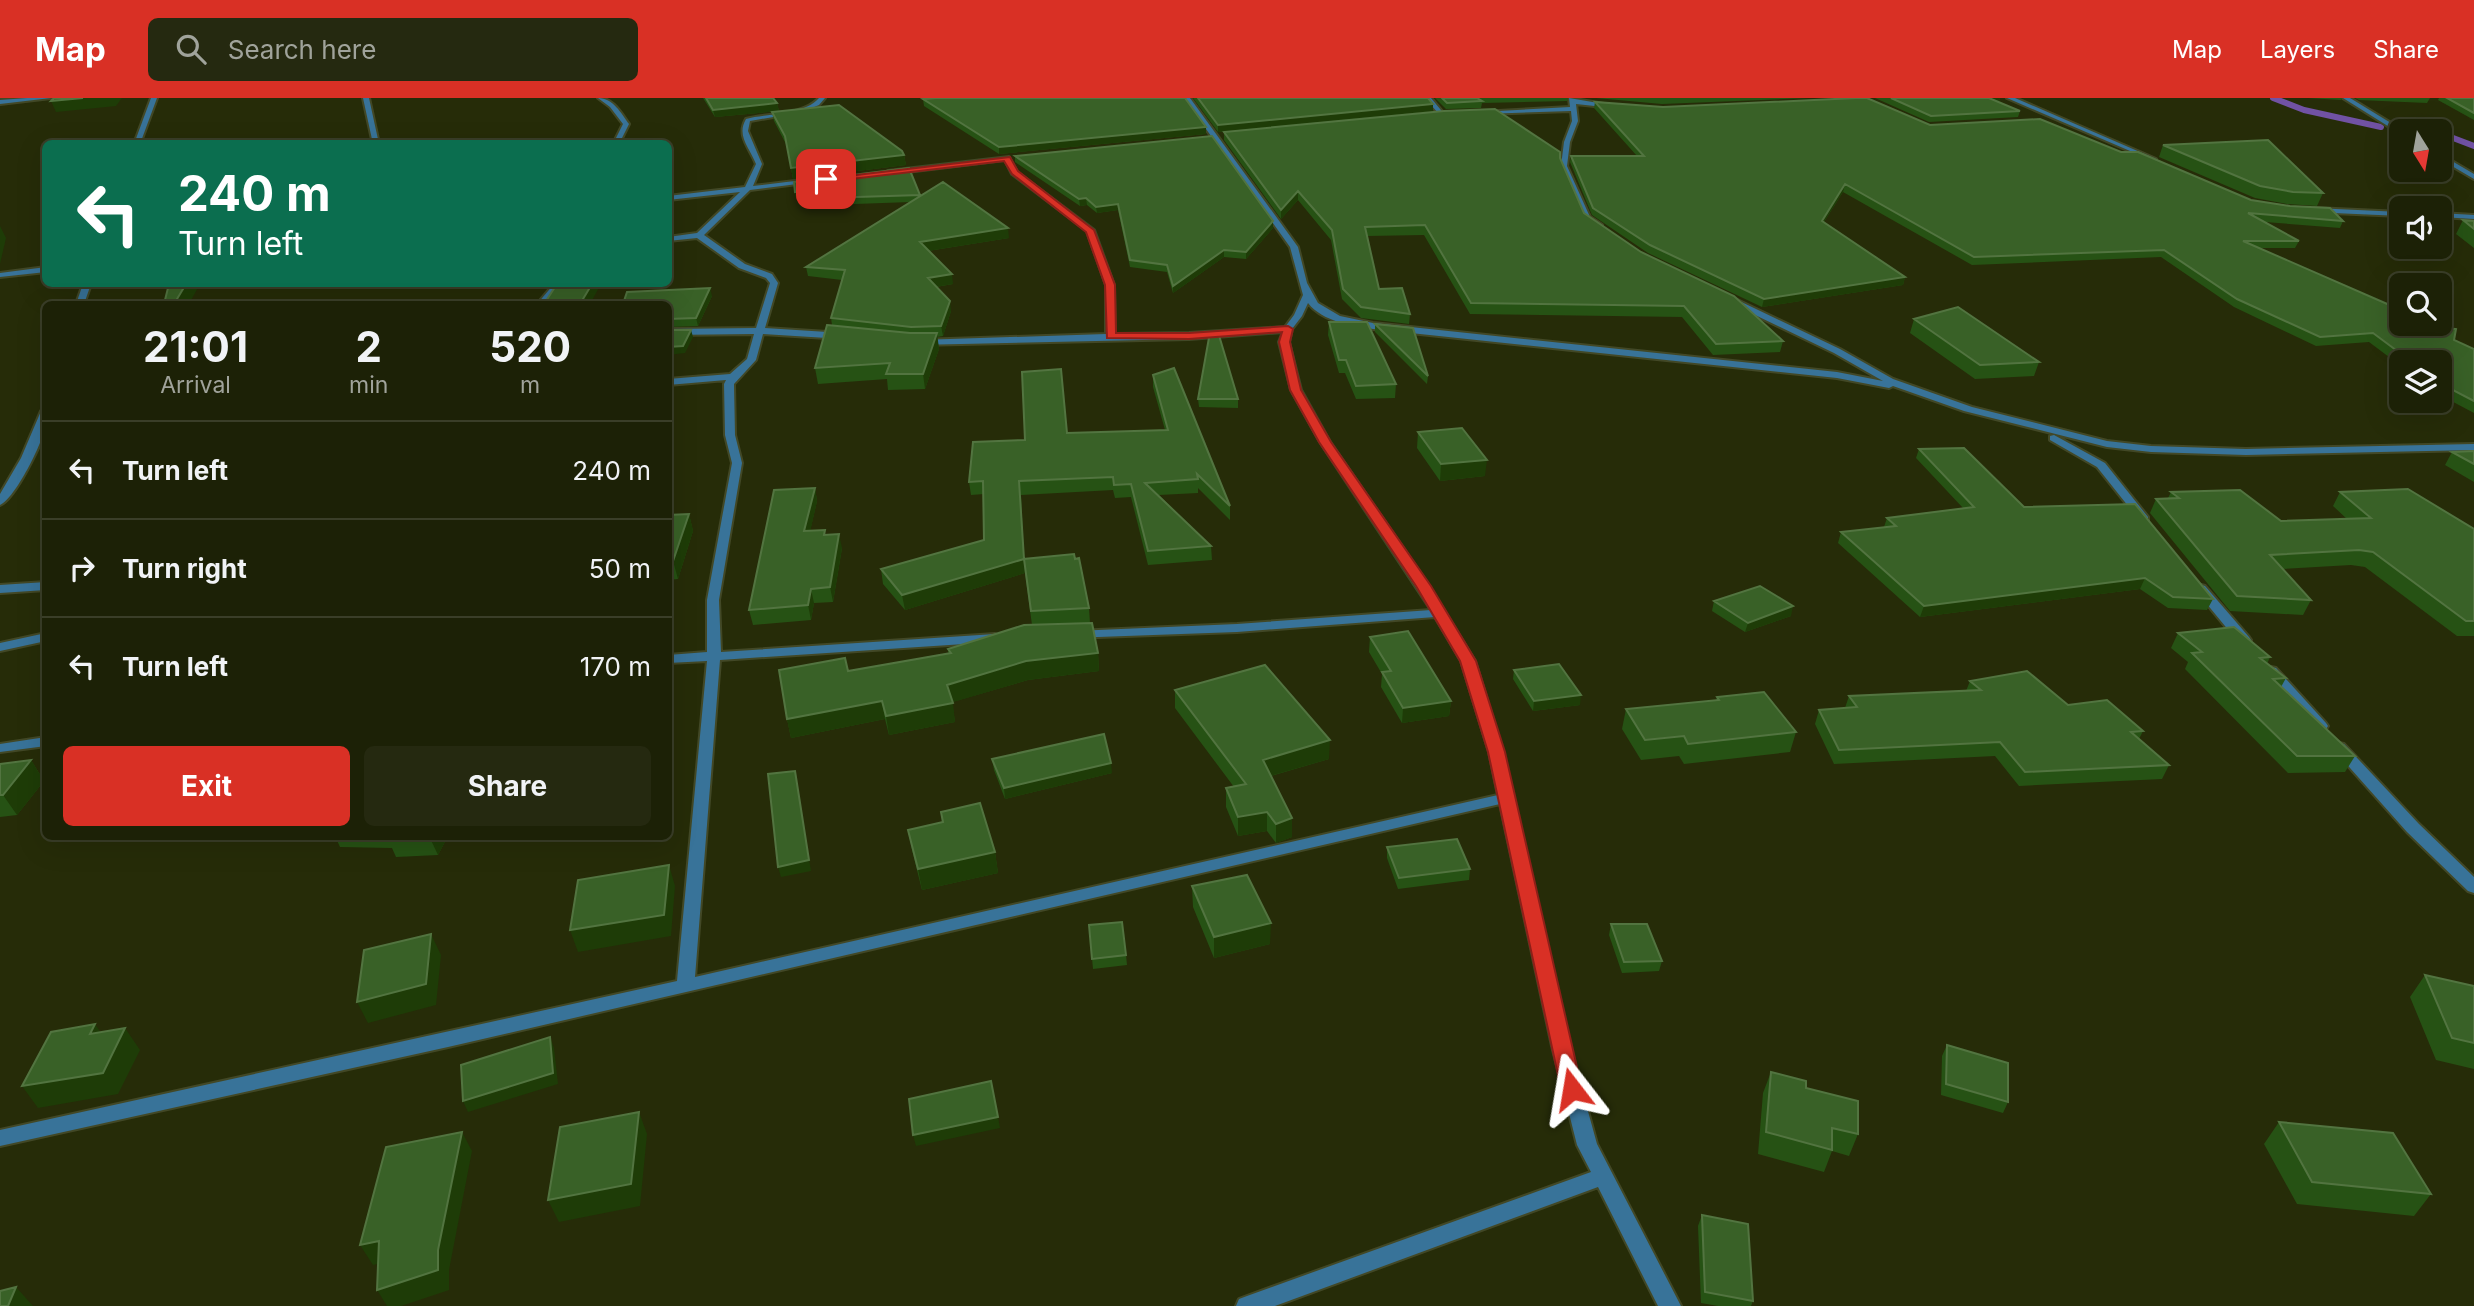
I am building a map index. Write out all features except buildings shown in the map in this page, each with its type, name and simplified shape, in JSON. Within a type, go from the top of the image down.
[{"type":"street","points":[[0,102],[48,98]]},
{"type":"street","points":[[138,140],[154,98]]},
{"type":"street","points":[[366,98],[375,140]]},
{"type":"street","points":[[601,98],[612,106],[626,124],[618,140]]},
{"type":"street","points":[[672,238],[699,235],[748,188],[759,164],[754,149],[743,132],[746,123],[765,115],[810,108],[820,103],[822,98]]},
{"type":"street","points":[[1187,98],[1294,247],[1307,296],[1318,309],[1331,316],[1363,325],[1837,375],[1879,383],[2035,427],[2108,444],[2151,449],[2246,452],[2474,447]]},
{"type":"street","points":[[1428,98],[1443,114]]},
{"type":"street","points":[[2010,98],[2158,161]]},
{"type":"street","points":[[2346,98],[2389,125]]},
{"type":"street","points":[[1469,113],[1573,103],[1627,107]]},
{"type":"street","points":[[1573,103],[1575,121],[1567,142],[1564,166],[1587,218],[1606,231]]},
{"type":"street","points":[[1416,117],[1456,113]]},
{"type":"street","points":[[2035,121],[2061,120]]},
{"type":"street","points":[[1202,139],[1229,136]]},
{"type":"street","points":[[884,172],[1021,157]]},
{"type":"street","points":[[1007,158],[1014,173],[1090,230],[1110,285],[1111,336]]},
{"type":"street","points":[[2452,163],[2474,177]]},
{"type":"street","points":[[672,198],[816,180]]},
{"type":"street","points":[[2300,209],[2389,213]]},
{"type":"street","points":[[2452,216],[2474,217]]},
{"type":"street","points":[[686,985],[714,657],[713,600],[737,463],[732,445],[728,406],[729,383],[751,360],[762,331],[774,283],[769,276],[742,266],[699,235]]},
{"type":"street","points":[[0,275],[42,270]]},
{"type":"street","points":[[544,301],[555,287]]},
{"type":"street","points":[[1714,292],[1838,351],[1890,381],[1944,401]]},
{"type":"street","points":[[1307,296],[1298,316],[1288,329],[1284,342],[1296,390],[1325,442],[1368,501],[1468,661],[1496,752],[1587,1145],[1670,1306]]},
{"type":"street","points":[[912,343],[1189,336],[1288,329]]},
{"type":"street","points":[[672,332],[762,331],[853,337]]},
{"type":"street","points":[[672,382],[733,376]]},
{"type":"street","points":[[0,502],[10,489],[42,422]]},
{"type":"street","points":[[2035,427],[2101,465],[2150,526]]},
{"type":"street","points":[[2190,576],[2254,652],[2413,828],[2474,887]]},
{"type":"street","points":[[0,589],[42,586]]},
{"type":"street","points":[[1062,635],[1237,628],[1440,613]]},
{"type":"street","points":[[672,659],[1008,637]]},
{"type":"street","points":[[0,647],[42,638]]},
{"type":"street","points":[[0,748],[42,742]]},
{"type":"street","points":[[0,1138],[448,1040],[1506,798]]},
{"type":"street","points":[[1247,1306],[1604,1176]]},
{"type":"waterway","points":[[2273,98],[2304,110],[2381,127]]},
{"type":"waterway","points":[[2452,138],[2474,146]]},
{"type":"route","points":[[826,179],[1007,158],[1014,173],[1090,230],[1110,285],[1111,336],[1189,336],[1288,329],[1284,342],[1296,390],[1325,442],[1368,501],[1468,661],[1496,752],[1572,1089]]}]
